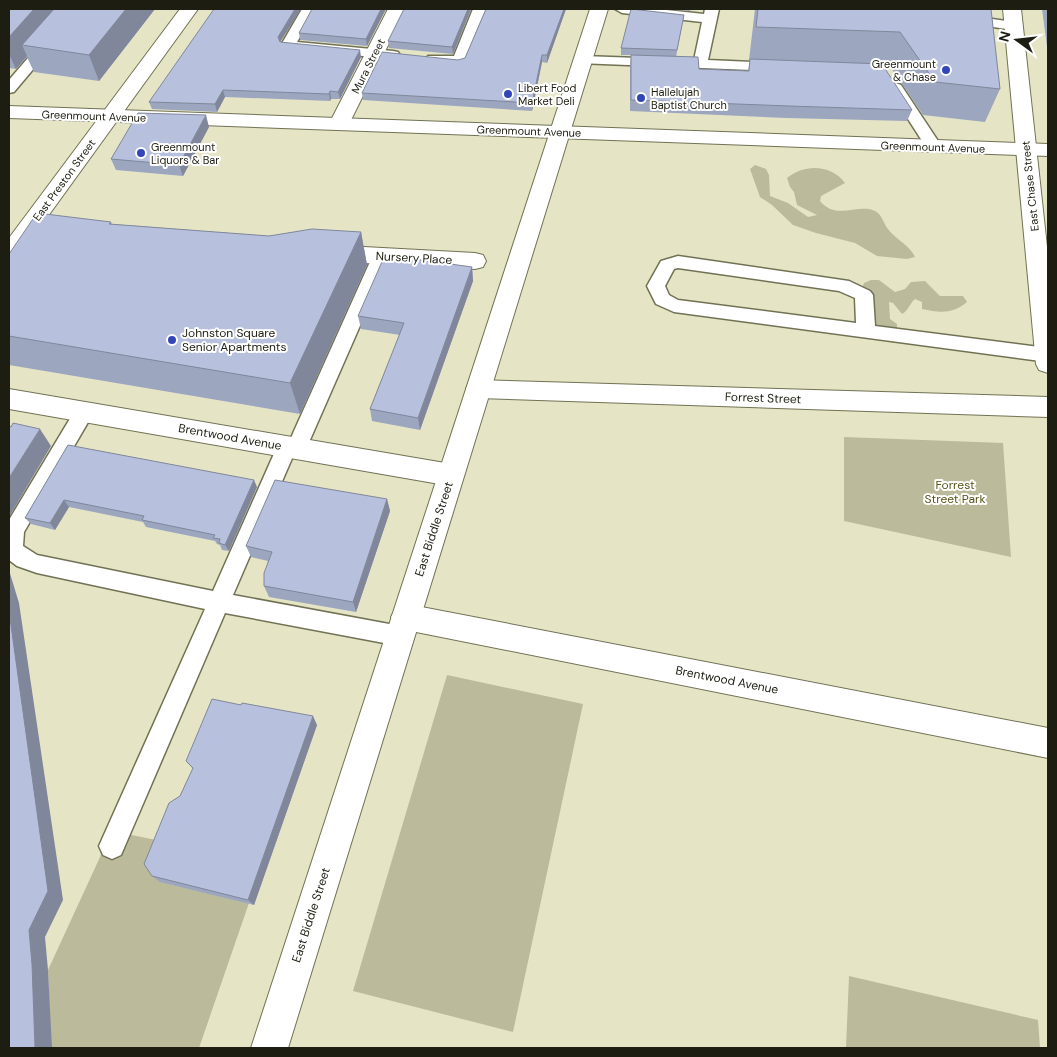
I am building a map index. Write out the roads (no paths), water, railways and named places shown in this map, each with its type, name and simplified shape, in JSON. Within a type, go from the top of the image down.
[{"type":"main road","name":"East Preston Street","points":[[9,254],[33,236],[110,116],[189,9]]},
{"type":"main road","name":"Mura Street","points":[[339,124],[397,9]]},
{"type":"main road","name":"East Biddle Street","points":[[271,1048],[599,9]]},
{"type":"main road","name":"East Chase Street","points":[[1013,17],[1037,150],[1048,360]]},
{"type":"main road","name":"Greenmount Avenue","points":[[9,112],[1037,150]]},
{"type":"main road","name":"Nursery Place","points":[[306,251],[475,261]]},
{"type":"main road","name":"Forrest Street","points":[[478,389],[1048,407]]},
{"type":"main road","name":"Brentwood Avenue","points":[[9,399],[451,476]]},
{"type":"main road","name":"Brentwood Avenue","points":[[403,627],[1048,742]]},
{"type":"lane","points":[[9,88],[78,9]]},
{"type":"lane","points":[[309,9],[288,45],[459,62],[480,9]]},
{"type":"lane","points":[[622,9],[711,14],[700,64]]},
{"type":"lane","points":[[954,17],[1013,17]]},
{"type":"lane","points":[[583,60],[790,67]]},
{"type":"lane","points":[[890,78],[934,147]]},
{"type":"lane","points":[[866,332],[864,295],[843,285],[678,262],[667,265],[656,286],[662,299],[674,306],[866,332],[1048,360]]},
{"type":"lane","points":[[112,846],[218,602],[378,264]]},
{"type":"lane","points":[[84,412],[14,530],[11,540],[13,549],[19,556],[38,564],[218,602],[403,627]]},
{"type":"place","name":"Greenmount & Chase","points":[[946,70]]},
{"type":"place","name":"Libert Food Market Deli","points":[[508,94]]},
{"type":"place","name":"Hallelujah Baptist Church","points":[[641,98]]},
{"type":"place","name":"Greenmount Liquors & Bar","points":[[141,153]]},
{"type":"place","name":"Johnston Square Senior Apartments","points":[[172,340]]},
{"type":"park label","name":"Forrest Street Park","points":[[955,492]]}]
